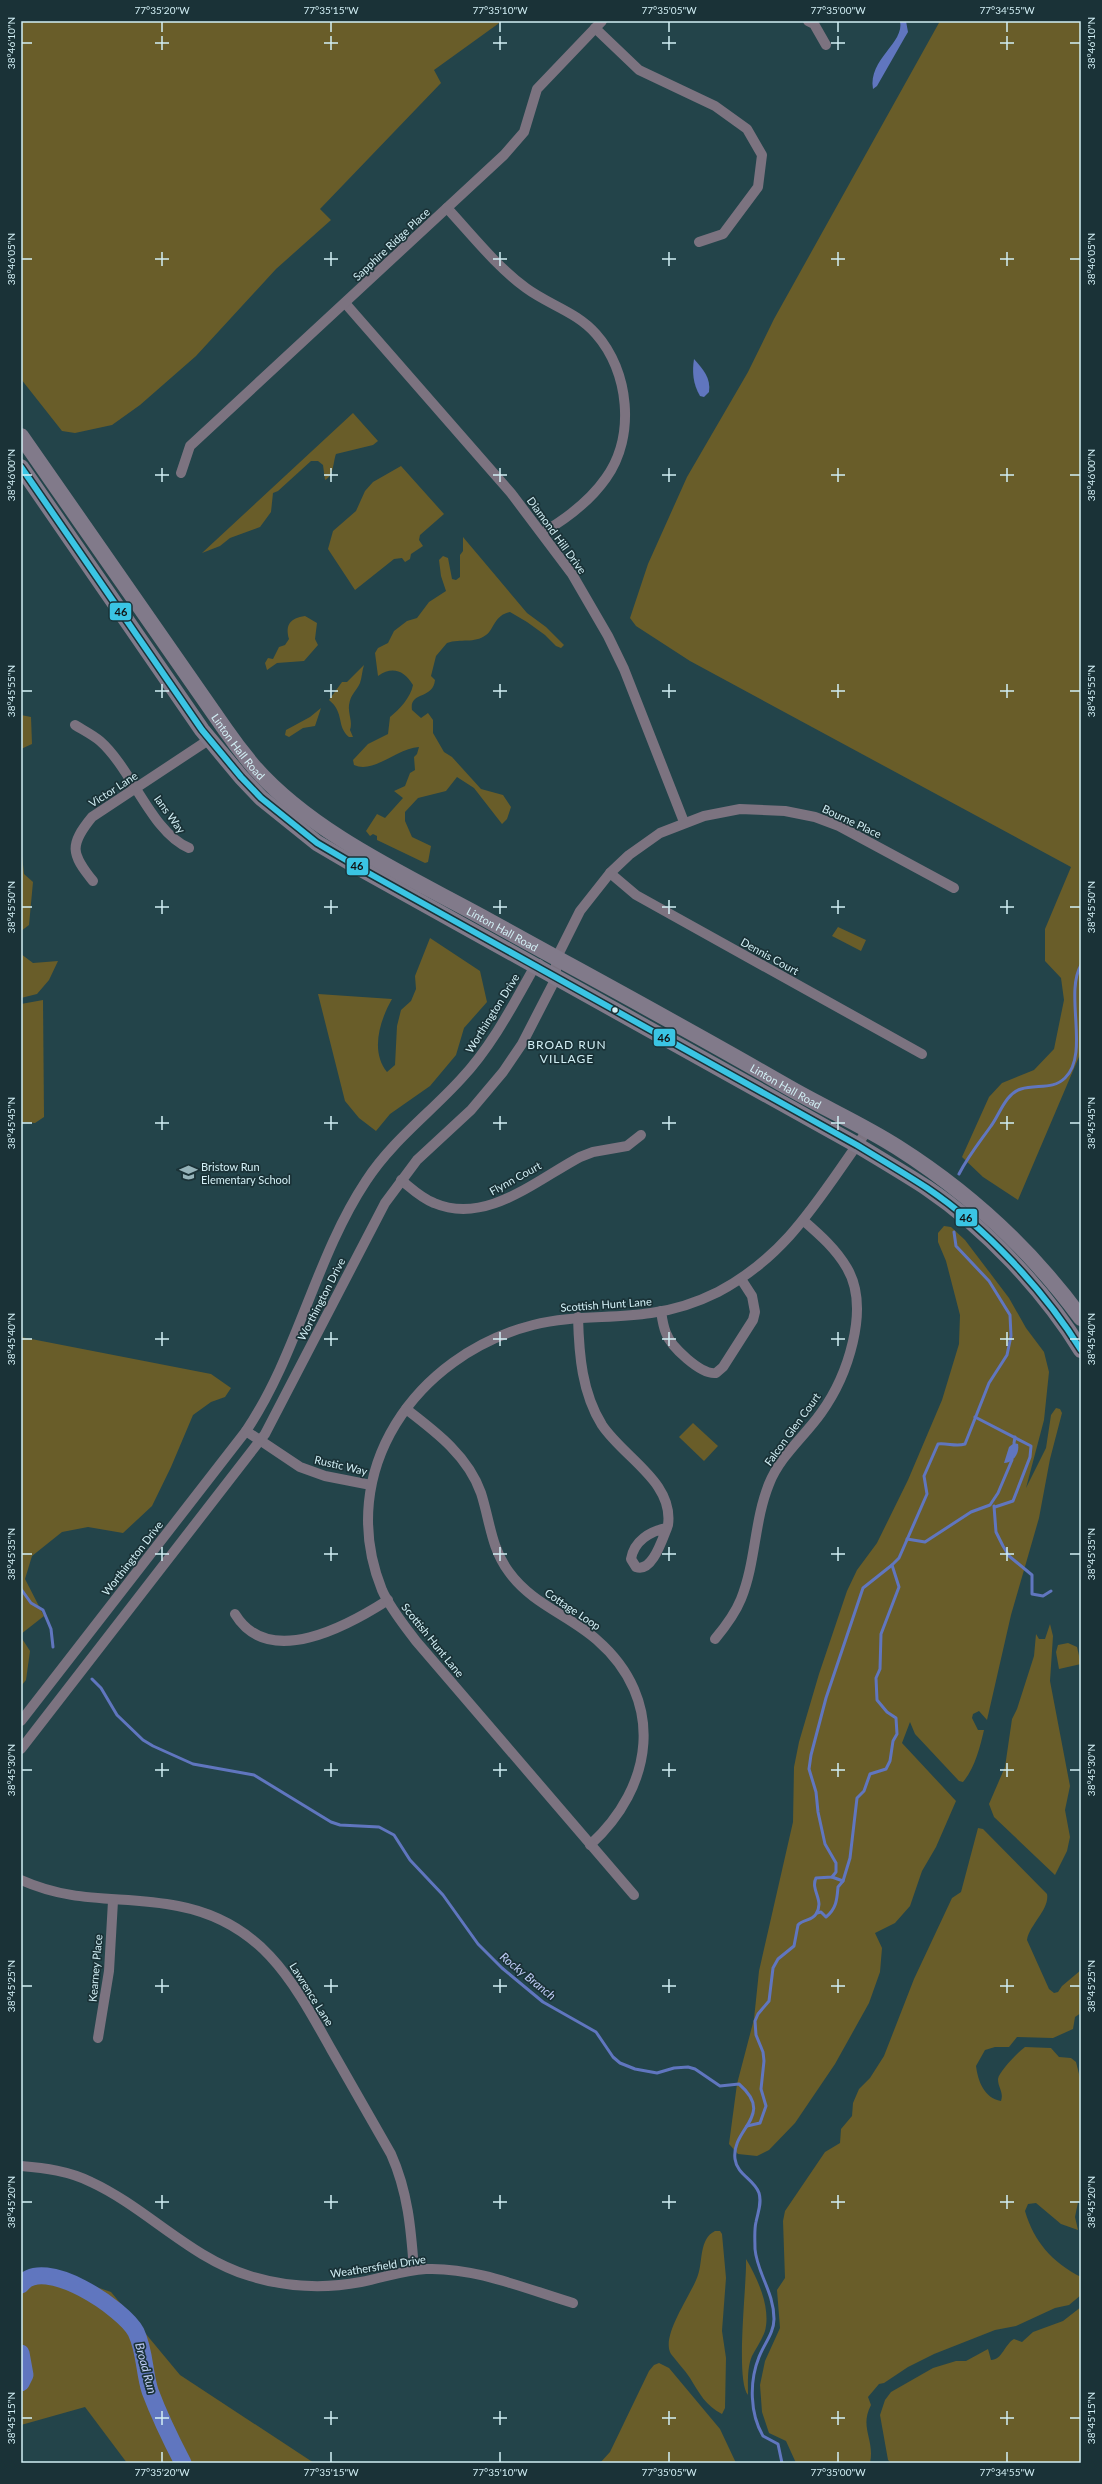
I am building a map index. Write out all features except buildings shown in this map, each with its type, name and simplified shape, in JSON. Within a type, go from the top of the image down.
[{"type":"main road","name":"Linton Hall Road","points":[[21,436],[225,729],[255,768],[313,819],[437,893],[894,1145],[924,1165],[974,1204],[1024,1250],[1061,1291],[1081,1318]]},
{"type":"main road","name":"Linton Hall Road","points":[[21,467],[210,739],[261,798],[317,843],[857,1145],[928,1189],[996,1246],[1017,1267],[1068,1329],[1081,1350]]},
{"type":"street","points":[[808,21],[814,24],[826,45]]},
{"type":"street","points":[[599,25],[639,70],[715,106],[747,129],[762,156],[758,187],[724,234],[699,242]]},
{"type":"street","name":"Sapphire Ridge Place","points":[[181,473],[190,446],[504,156],[524,132],[537,89],[599,25]]},
{"type":"street","points":[[448,208],[510,275],[540,297],[570,312],[585,323],[604,343],[619,374],[624,398],[625,421],[619,451],[613,466],[606,478],[589,498],[573,512],[542,533]]},
{"type":"street","name":"Diamond Hill Drive","points":[[345,303],[511,493],[542,533],[587,597],[624,668],[684,822]]},
{"type":"street","name":"Ians Way","points":[[75,725],[101,742],[136,788],[166,833],[176,843],[189,848]]},
{"type":"street","name":"Victor Lane","points":[[93,881],[78,862],[75,846],[81,831],[92,817],[210,739]]},
{"type":"street","name":"Bourne Place","points":[[556,959],[580,911],[610,873],[642,844],[684,822],[704,816],[740,810],[771,809],[807,815],[861,836],[954,888]]},
{"type":"street","name":"Dennis Court","points":[[610,873],[636,895],[922,1054]]},
{"type":"street","points":[[535,966],[556,959]]},
{"type":"street","name":"Worthington Drive","points":[[21,1749],[260,1441],[279,1410],[372,1224],[401,1180],[436,1141],[489,1091],[522,1044],[556,978],[556,959]]},
{"type":"street","name":"Worthington Drive","points":[[21,1721],[246,1431],[266,1398],[337,1234],[366,1180],[403,1135],[460,1080],[476,1062],[535,966]]},
{"type":"street","name":"Scottish Hunt Lane","points":[[634,1895],[416,1641],[388,1600],[375,1566],[370,1545],[368,1524],[371,1484],[381,1449],[406,1408],[443,1370],[484,1344],[532,1325],[578,1317],[661,1311],[693,1302],[741,1279],[774,1254],[804,1221],[867,1131]]},
{"type":"street","name":"Flynn Court","points":[[401,1180],[432,1202],[450,1208],[477,1209],[502,1201],[580,1157],[627,1146],[641,1135]]},
{"type":"street","name":"Falcon Glen Court","points":[[715,1640],[733,1615],[746,1584],[763,1502],[772,1477],[780,1463],[822,1412],[839,1379],[852,1346],[857,1312],[853,1282],[838,1254],[804,1221]]},
{"type":"street","points":[[661,1311],[666,1333],[676,1348],[704,1372],[716,1373],[723,1368],[753,1320],[754,1304],[741,1279]]},
{"type":"street","points":[[578,1317],[578,1354],[583,1376],[594,1410],[615,1442],[666,1496],[670,1516],[667,1528]]},
{"type":"street","name":"Cottage Loop","points":[[406,1408],[439,1434],[465,1464],[480,1491],[494,1546],[509,1573],[534,1598],[596,1639],[622,1666],[634,1687],[641,1710],[644,1734],[640,1768],[624,1805],[614,1820],[590,1845]]},
{"type":"street","name":"Rustic Way","points":[[246,1431],[284,1458],[318,1474],[371,1484]]},
{"type":"street","points":[[235,1614],[241,1624],[256,1634],[273,1639],[304,1639],[342,1628],[388,1600]]},
{"type":"street","name":"Lawrence Lane","points":[[21,1880],[67,1896],[179,1906],[216,1918],[250,1938],[279,1965],[302,1998],[394,2160],[409,2208],[414,2270]]},
{"type":"street","name":"Kearney Place","points":[[98,2038],[109,1970],[113,1901]]},
{"type":"street","name":"Weathersfield Drive","points":[[21,2166],[59,2171],[92,2182],[205,2255],[248,2276],[295,2285],[317,2286],[362,2282],[414,2270],[447,2270],[467,2272],[573,2304]]},
{"type":"shaded area","points":[[21,21],[502,21],[434,70],[441,83],[320,209],[331,220],[276,269],[196,356],[140,405],[112,425],[75,433],[62,431],[21,379]]},
{"type":"shaded area","points":[[940,21],[1081,21],[1081,1052],[1018,1200],[983,1177],[962,1157],[989,1097],[1002,1083],[1034,1070],[1054,1049],[1064,1000],[1061,978],[1045,961],[1045,929],[1071,867],[690,661],[636,626],[630,618],[648,564],[687,477],[748,372],[774,319]]},
{"type":"shaded area","points":[[353,413],[378,441],[373,445],[336,454],[332,472],[325,480],[323,465],[318,461],[311,461],[278,491],[273,493],[271,512],[260,527],[230,538],[220,546],[202,553]]},
{"type":"shaded area","points":[[401,466],[444,514],[420,535],[419,540],[423,546],[411,554],[410,559],[405,562],[402,558],[394,559],[355,590],[328,549],[333,531],[356,511],[365,491],[373,482]]},
{"type":"shaded area","points":[[463,537],[527,613],[546,627],[564,645],[561,648],[556,646],[545,635],[510,612],[497,619],[489,633],[481,638],[447,643],[436,656],[431,676],[435,680],[433,686],[426,693],[414,700],[412,710],[421,718],[428,713],[433,720],[433,733],[444,752],[452,757],[481,789],[503,795],[511,807],[507,819],[502,824],[474,788],[457,777],[446,791],[418,798],[405,812],[405,821],[412,837],[431,846],[428,862],[425,863],[377,840],[377,836],[373,834],[370,836],[366,831],[377,814],[385,818],[403,798],[394,791],[405,786],[410,773],[415,770],[414,757],[417,754],[419,747],[411,748],[378,764],[370,766],[362,767],[354,765],[353,760],[368,744],[388,734],[390,717],[404,703],[412,690],[413,685],[402,673],[393,670],[378,676],[375,653],[378,648],[388,643],[394,631],[407,621],[417,618],[429,602],[446,591],[441,576],[439,560],[443,556],[448,558],[452,579],[456,580],[460,577],[460,555],[463,551]]},
{"type":"shaded area","points":[[305,616],[317,623],[315,639],[318,645],[304,661],[277,663],[267,670],[265,663],[268,658],[273,659],[279,647],[285,645],[289,639],[288,626],[292,620]]},
{"type":"shaded area","points":[[364,665],[360,683],[352,695],[349,705],[351,724],[350,730],[353,737],[349,737],[345,733],[337,710],[329,700],[342,682],[347,682]]},
{"type":"shaded area","points":[[321,708],[315,726],[303,728],[289,737],[285,735],[286,730],[310,717]]},
{"type":"shaded area","points":[[21,715],[31,717],[32,744],[21,749]]},
{"type":"shaded area","points":[[21,846],[24,874],[33,882],[29,925],[21,931]]},
{"type":"shaded area","points":[[838,927],[866,940],[861,951],[832,936]]},
{"type":"shaded area","points":[[430,938],[480,971],[487,1002],[464,1028],[456,1055],[430,1086],[390,1114],[376,1131],[359,1118],[345,1101],[318,994],[392,999],[384,1016],[378,1045],[382,1064],[387,1072],[395,1065],[397,1026],[401,1010],[411,1001],[416,989],[415,976]]},
{"type":"shaded area","points":[[21,954],[33,963],[58,961],[49,980],[37,994],[21,998]]},
{"type":"shaded area","points":[[43,1000],[44,1117],[35,1123],[21,1122],[21,1004]]},
{"type":"shaded area","points":[[944,1226],[951,1227],[965,1240],[1009,1298],[1026,1328],[1044,1352],[1049,1372],[1044,1420],[1026,1488],[1046,1448],[1051,1415],[1056,1408],[1060,1409],[1062,1413],[1050,1459],[1039,1518],[1011,1615],[987,1720],[979,1711],[973,1714],[972,1718],[978,1730],[984,1730],[971,1770],[963,1782],[959,1781],[915,1734],[910,1722],[902,1743],[956,1801],[936,1847],[922,1871],[910,1906],[895,1923],[875,1933],[882,1948],[880,1972],[869,2003],[835,2064],[795,2123],[769,2150],[757,2156],[738,2154],[729,2144],[737,2084],[754,2019],[759,1971],[793,1822],[794,1767],[799,1742],[819,1674],[847,1591],[857,1570],[877,1543],[908,1480],[942,1400],[959,1344],[960,1315],[946,1261],[938,1242],[938,1233]]},
{"type":"shaded area","points":[[21,1337],[211,1374],[231,1388],[225,1397],[211,1402],[193,1415],[171,1467],[152,1506],[123,1533],[88,1527],[62,1532],[32,1556],[25,1579],[44,1616],[21,1634]]},
{"type":"shaded area","points":[[693,1423],[718,1446],[704,1461],[679,1437]]},
{"type":"shaded area","points":[[1050,1624],[1053,1636],[1050,1681],[1070,1786],[1065,1810],[1070,1837],[1067,1851],[1055,1875],[994,1817],[989,1804],[1005,1767],[1012,1719],[1017,1709],[1034,1656],[1036,1634],[1039,1639],[1045,1639]]},
{"type":"shaded area","points":[[21,1637],[30,1651],[26,1680],[21,1686]]},
{"type":"shaded area","points":[[1068,1643],[1077,1647],[1081,1664],[1059,1669],[1056,1652],[1058,1645]]},
{"type":"shaded area","points":[[978,1828],[983,1829],[1047,1894],[1046,1905],[1032,1928],[1027,1940],[1049,1989],[1054,1993],[1058,1992],[1062,1986],[1081,1970],[1081,2013],[1075,2017],[1073,2029],[1053,2038],[1017,2037],[1009,2047],[995,2047],[985,2050],[976,2066],[980,2083],[986,2093],[1001,2101],[1002,2095],[998,2079],[999,2076],[1009,2062],[1025,2047],[1051,2048],[1059,2057],[1071,2058],[1076,2062],[1081,2082],[1081,2200],[1078,2202],[1075,2217],[1078,2230],[1061,2224],[1036,2203],[1028,2204],[1025,2211],[1033,2232],[1039,2242],[1061,2265],[1081,2277],[1081,2295],[1069,2305],[1055,2308],[1016,2326],[995,2330],[934,2354],[908,2367],[884,2383],[879,2384],[868,2397],[871,2405],[866,2420],[871,2447],[870,2463],[796,2463],[786,2441],[769,2433],[762,2412],[760,2385],[765,2361],[780,2328],[777,2290],[785,2278],[783,2221],[785,2211],[825,2152],[840,2143],[841,2129],[852,2116],[853,2103],[859,2089],[870,2078],[884,2056],[914,1979],[952,1898],[961,1892]]},
{"type":"shaded area","points":[[715,2231],[720,2231],[722,2234],[726,2278],[722,2331],[726,2358],[725,2408],[722,2414],[716,2411],[703,2399],[688,2375],[671,2354],[669,2346],[673,2326],[698,2275],[702,2251],[706,2239]]},
{"type":"shaded area","points":[[746,2259],[759,2285],[765,2303],[766,2313],[765,2331],[749,2365],[748,2395],[744,2386],[742,2371],[742,2330]]},
{"type":"shaded area","points":[[47,2270],[111,2292],[180,2375],[314,2463],[127,2463],[85,2407],[21,2425],[21,2272]]},
{"type":"shaded area","points":[[1081,2307],[1081,2463],[891,2463],[888,2460],[880,2415],[885,2400],[891,2392],[933,2368],[956,2361],[966,2361],[988,2349],[991,2360],[995,2359],[1001,2355],[1008,2344],[1014,2339],[1022,2342],[1033,2332],[1063,2321]]},
{"type":"shaded area","points":[[659,2363],[669,2368],[720,2429],[736,2463],[600,2463],[610,2452],[649,2371],[654,2365]]},
{"type":"water","points":[[900,21],[906,21],[908,32],[877,86],[873,89],[873,78],[876,69],[897,37],[900,29]]},
{"type":"water","points":[[694,359],[708,378],[709,392],[704,397],[700,396],[694,382]]},
{"type":"water","points":[[1014,1443],[1018,1444],[1017,1454],[1013,1459],[1007,1463],[1004,1463],[1009,1447]]},
{"type":"waterway","points":[[959,1174],[970,1155],[1011,1095],[1021,1089],[1060,1082],[1065,1078],[1072,1067],[1076,1054],[1077,1039],[1075,1007],[1076,977],[1081,965]]},
{"type":"waterway","points":[[747,2126],[760,2123],[766,2106],[761,2089],[764,2061],[763,2052],[756,2035],[755,2021],[758,2014],[769,2001],[773,1968],[778,1959],[794,1946],[798,1925],[812,1918],[816,1914],[819,1904],[815,1887],[816,1878],[832,1877],[836,1872],[836,1863],[825,1844],[818,1812],[816,1792],[809,1769],[811,1755],[826,1698],[863,1588],[899,1558],[927,1494],[924,1476],[938,1444],[965,1444],[989,1383],[1007,1355],[1011,1336],[1010,1315],[989,1281],[956,1246],[954,1232]]},
{"type":"waterway","points":[[975,1417],[1031,1446],[1030,1457],[1013,1501],[995,1507]]},
{"type":"waterway","points":[[1014,1443],[1015,1437]]},
{"type":"waterway","points":[[907,1539],[925,1542],[971,1512],[990,1505],[998,1493],[1012,1460]]},
{"type":"waterway","points":[[994,1506],[996,1532],[1009,1556],[1032,1575],[1032,1594],[1043,1596],[1051,1591]]},
{"type":"waterway","points":[[832,1877],[843,1881],[850,1858],[857,1798],[864,1791],[870,1774],[886,1769],[890,1761],[893,1741],[897,1734],[896,1718],[887,1712],[877,1700],[876,1678],[880,1669],[881,1634],[899,1587],[892,1565]]},
{"type":"waterway","name":"Rocky Branch","points":[[21,1589],[31,1603],[43,1610],[51,1629],[53,1647]]},
{"type":"waterway","name":"Rocky Branch","points":[[92,1679],[101,1688],[117,1715],[143,1740],[153,1746],[193,1764],[254,1775],[331,1822],[340,1825],[379,1827],[394,1835],[410,1860],[443,1895],[478,1944],[502,1968],[543,2002],[596,2032],[613,2057],[620,2063],[635,2069],[657,2073],[674,2068],[688,2067],[695,2069],[720,2086],[739,2084],[749,2095],[753,2105],[753,2114],[739,2139],[735,2159],[736,2164],[742,2173],[757,2188],[760,2197],[755,2228],[756,2258],[769,2291],[774,2319],[771,2334],[761,2352],[756,2367],[752,2387],[752,2398],[755,2418],[763,2436],[778,2444],[782,2463]]},
{"type":"waterway","points":[[817,1913],[821,1912],[826,1917],[830,1914],[836,1903],[838,1887],[843,1881]]},
{"type":"waterway","name":"Broad Run","points":[[21,2285],[32,2277],[47,2276],[64,2280],[82,2288],[100,2299],[129,2322],[139,2339],[150,2391],[165,2427],[183,2463]]},
{"type":"waterway","name":"Broad Run","points":[[21,2353],[25,2375],[21,2383]]},
{"type":"transit line","name":"46","points":[[21,467],[202,730],[241,777],[261,798],[317,843],[363,870],[857,1145],[927,1188],[970,1221],[1012,1261],[1049,1305],[1081,1350]]},
{"type":"place","name":"Bristow Run Elementary School","points":[[188,1172]]},
{"type":"district","name":"BROAD RUN VILLAGE","points":[[567,1051]]}]
